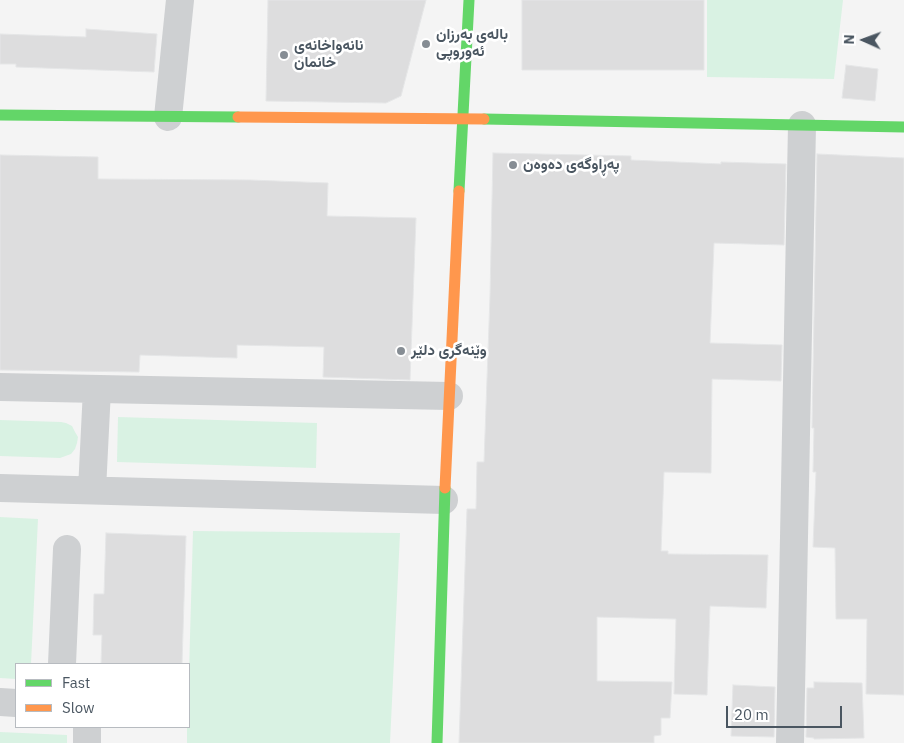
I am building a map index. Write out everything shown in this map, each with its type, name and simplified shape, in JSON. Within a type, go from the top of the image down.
[{"type":"street","points":[[168,117],[180,0]]},
{"type":"street","points":[[436,743],[444,500],[469,0]]},
{"type":"street","points":[[0,115],[463,119],[904,127]]},
{"type":"street","points":[[790,743],[802,125]]},
{"type":"street","points":[[0,387],[450,396]]},
{"type":"street","points":[[92,490],[97,389]]},
{"type":"street","points":[[0,488],[444,500]]},
{"type":"street","points":[[62,663],[67,549]]},
{"type":"street","points":[[0,702],[15,703]]},
{"type":"street","points":[[87,728],[87,743]]},
{"type":"green space","points":[[707,0],[843,0],[834,79],[707,77]]},
{"type":"green space","points":[[118,417],[317,423],[316,468],[117,462]]},
{"type":"green space","points":[[0,420],[66,423],[72,426],[78,437],[75,449],[71,454],[60,458],[0,456]]},
{"type":"green space","points":[[0,517],[38,519],[31,663],[15,663],[15,679],[0,678]]},
{"type":"green space","points":[[193,531],[400,533],[390,743],[187,743],[187,728],[190,728],[189,663]]},
{"type":"green space","points":[[0,732],[67,735],[67,743],[0,743]]},
{"type":"building","points":[[268,0],[426,0],[401,96],[386,103],[266,101]]},
{"type":"building","points":[[522,0],[704,0],[704,70],[522,70]]},
{"type":"building","points":[[86,29],[157,34],[154,72],[16,67],[16,64],[0,64],[0,34],[86,37]]},
{"type":"building","points":[[846,65],[878,69],[875,101],[842,98]]},
{"type":"building","points":[[493,153],[631,156],[631,160],[721,164],[721,162],[786,164],[784,245],[714,243],[710,343],[782,345],[781,381],[712,379],[711,473],[664,472],[661,551],[668,551],[668,554],[768,555],[766,608],[710,606],[707,695],[674,694],[676,619],[597,617],[597,681],[672,682],[670,718],[661,718],[661,735],[654,736],[654,743],[459,743],[467,509],[476,509],[477,462],[484,462]]},
{"type":"building","points":[[817,154],[904,158],[904,695],[866,694],[867,619],[836,619],[835,548],[813,547],[816,472],[813,472],[814,428],[812,428]]},
{"type":"building","points":[[0,155],[98,157],[98,179],[250,180],[328,183],[327,216],[416,218],[410,380],[323,377],[324,347],[237,345],[237,358],[140,355],[139,372],[0,370]]},
{"type":"building","points":[[106,533],[186,536],[182,663],[101,663],[102,635],[93,635],[94,594],[104,594]]},
{"type":"building","points":[[814,682],[862,683],[864,738],[814,739],[806,737],[807,688],[814,688]]},
{"type":"building","points":[[733,685],[775,687],[774,737],[731,736]]},
{"type":"traffic: fast","points":[[459,191],[469,0]]},
{"type":"traffic: fast","points":[[0,115],[238,117]]},
{"type":"traffic: fast","points":[[484,119],[904,127]]},
{"type":"traffic: fast","points":[[437,743],[445,488]]},
{"type":"traffic: slow","points":[[238,117],[484,119]]},
{"type":"traffic: slow","points":[[445,488],[459,191]]},
{"type":"place","name":"بالەی بەرزان ئەوروپی","points":[[426,44]]},
{"type":"place","name":"نانەواخانەی خانمان","points":[[284,55]]},
{"type":"place","name":"پەڕاوگەی دەوەن","points":[[513,165]]},
{"type":"place","name":"وێنەگری دلێر","points":[[401,351]]}]
